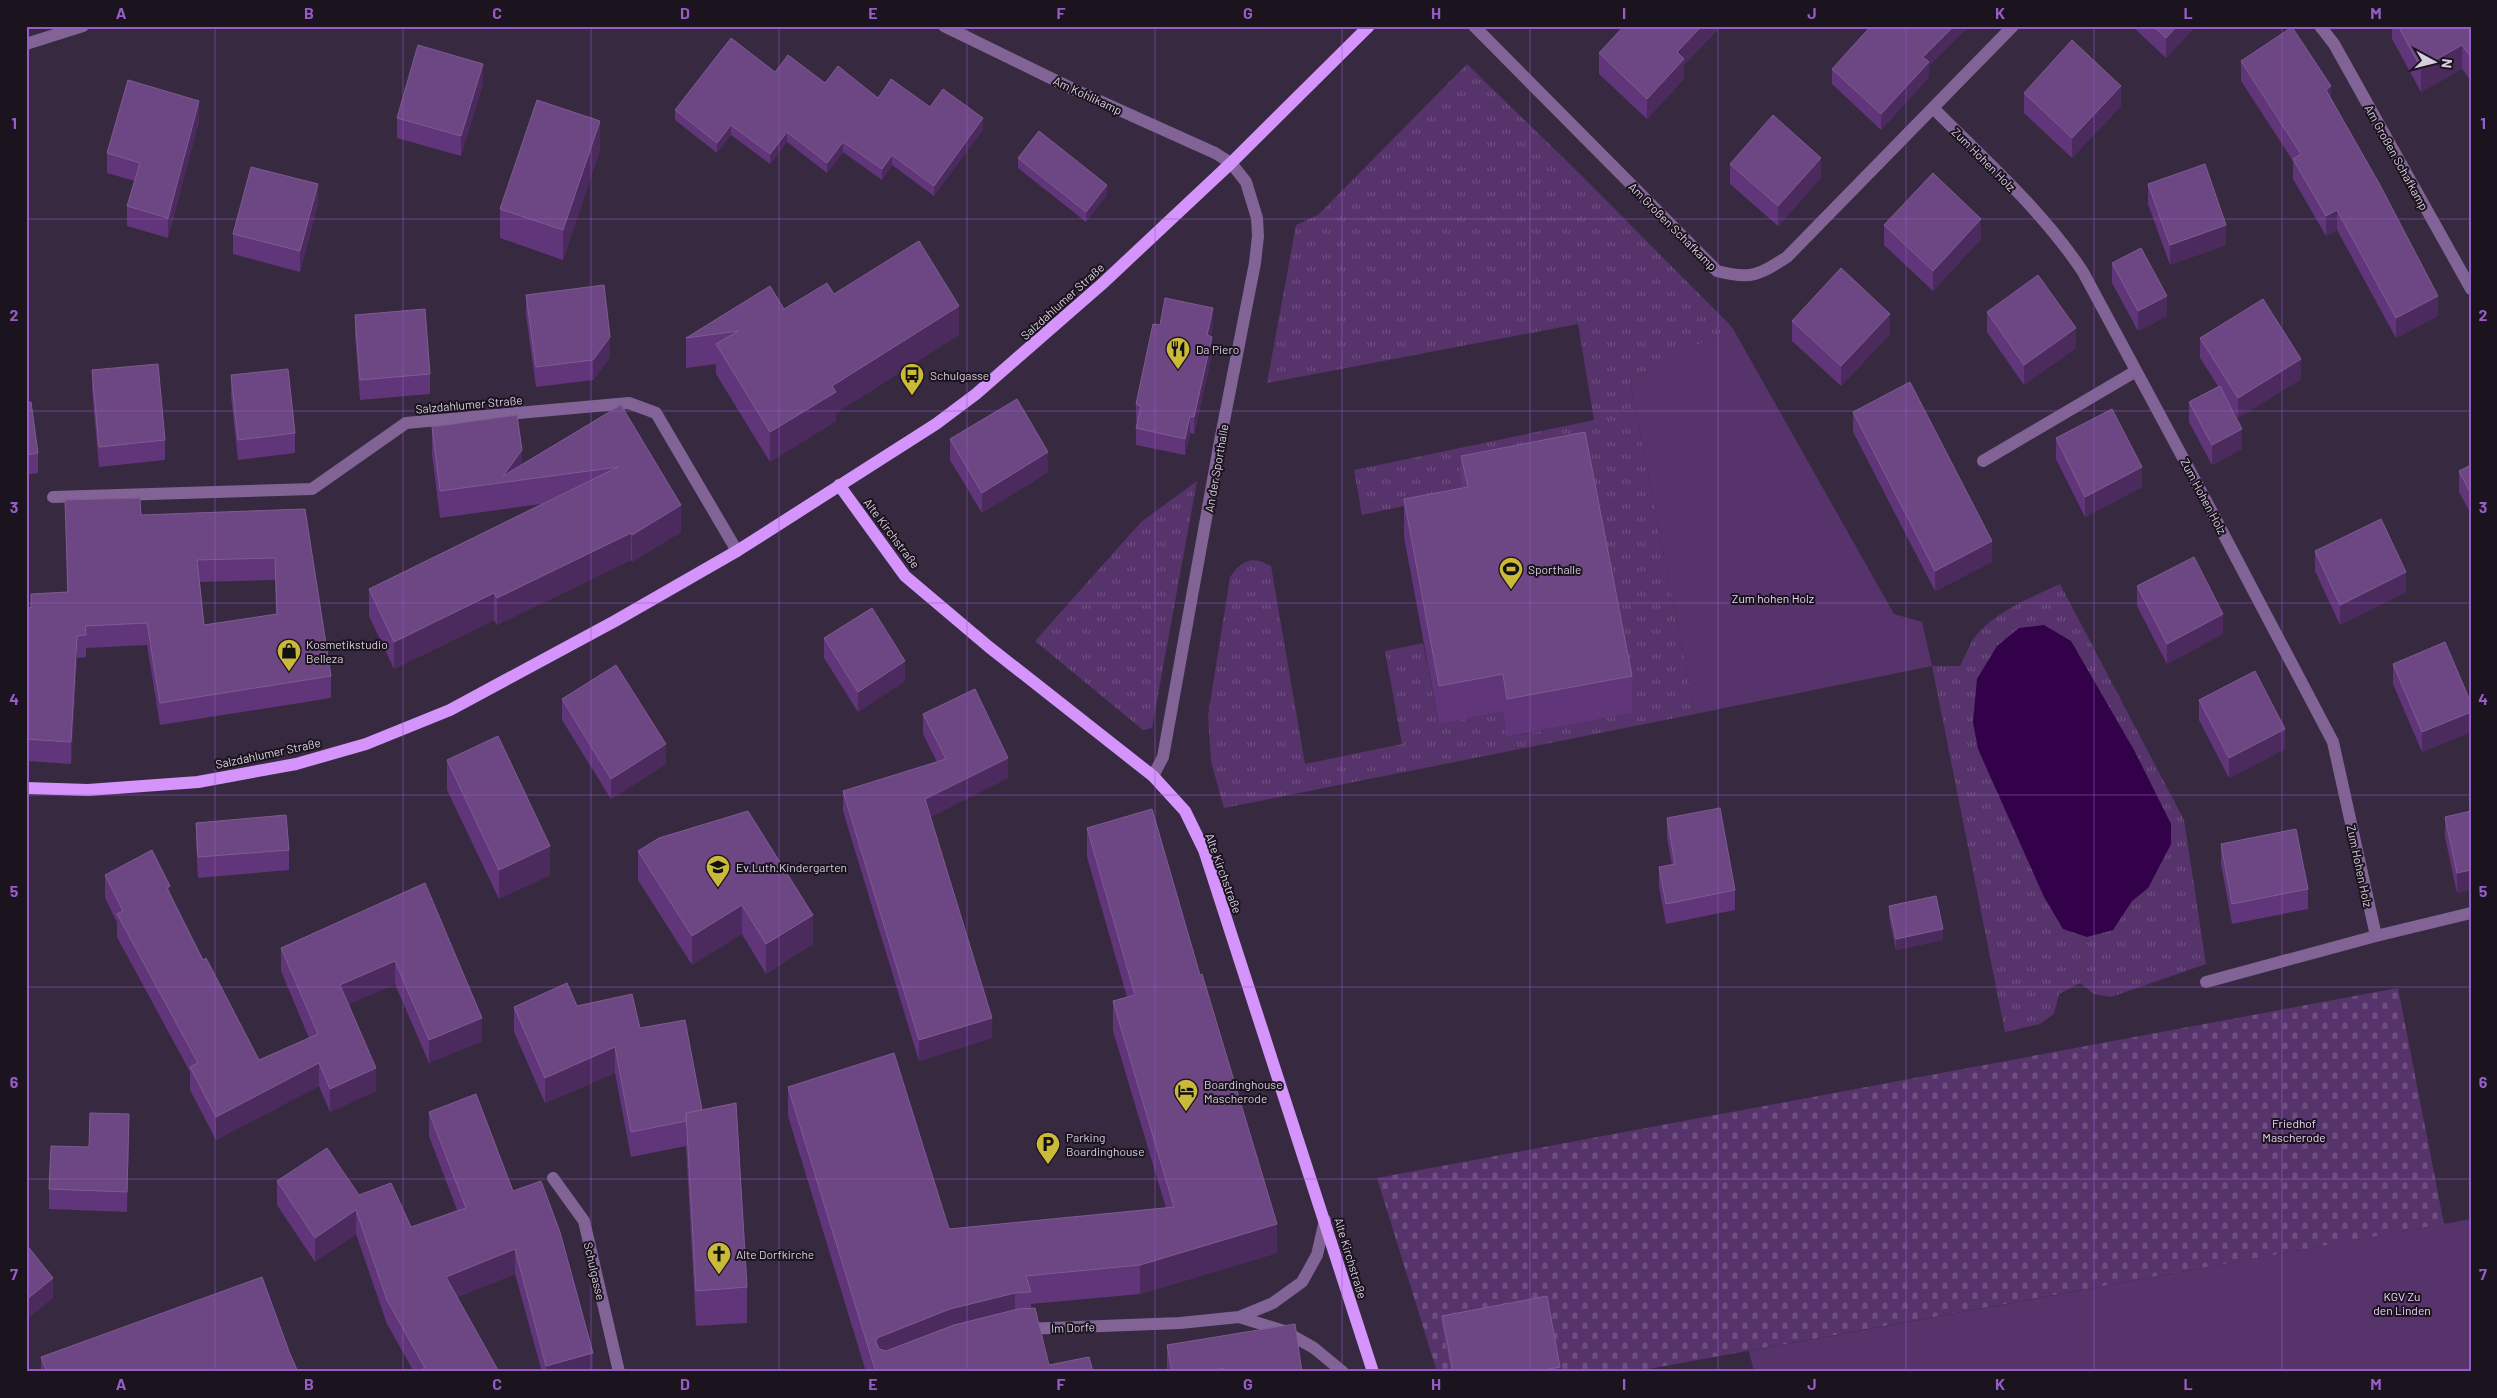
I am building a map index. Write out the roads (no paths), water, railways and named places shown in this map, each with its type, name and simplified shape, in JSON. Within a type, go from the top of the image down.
[{"type":"main road","name":"Salzdahlumer Straße","points":[[26,788],[88,790],[198,782],[296,764],[366,744],[450,710],[615,621],[737,551],[936,424],[976,394],[1102,284],[1231,163],[1369,26]]},
{"type":"main road","name":"Alte Kirchstraße","points":[[839,485],[912,582],[989,646],[1153,776],[1186,811],[1204,850],[1373,1372]]},
{"type":"street","points":[[26,44],[82,26]]},
{"type":"street","name":"Am Kohlikamp","points":[[944,26],[1075,90],[1215,153],[1231,163]]},
{"type":"street","name":"Am Großen Schafkamp","points":[[1474,26],[1717,271],[1737,276],[1761,274],[1787,257],[2013,26]]},
{"type":"street","name":"Am Großen Schafkamp","points":[[2320,26],[2334,44],[2471,289]]},
{"type":"street","name":"Zum Hohen Holz","points":[[1933,108],[2046,222],[2068,249],[2083,272],[2136,371],[2333,742],[2376,936]]},
{"type":"street","name":"An der Sporthalle","points":[[1153,776],[1163,757],[1220,441],[1255,263],[1257,218],[1246,182],[1231,163]]},
{"type":"street","points":[[1983,461],[2136,371]]},
{"type":"street","name":"Salzdahlumer Straße","points":[[53,497],[312,489],[406,423],[629,402],[656,413],[737,551]]},
{"type":"street","points":[[2206,982],[2376,936],[2471,913]]},
{"type":"street","name":"Schulgasse","points":[[553,1178],[584,1221],[619,1372]]},
{"type":"street","name":"Im Dorfe","points":[[1009,1331],[1239,1317],[1273,1303],[1302,1282],[1317,1255],[1325,1220]]},
{"type":"street","name":"Im Dorfe","points":[[1239,1317],[1284,1331],[1314,1348],[1343,1372]]},
{"type":"place","name":"Da Piero","points":[[1178,370]]},
{"type":"place","name":"Schulgasse","points":[[912,396]]},
{"type":"place","name":"Sporthalle","points":[[1511,590]]},
{"type":"place","name":"Kosmetikstudio Belleza","points":[[289,672]]},
{"type":"place","name":"Ev.Luth.Kindergarten","points":[[718,888]]},
{"type":"place","name":"Boardinghouse Mascherode","points":[[1186,1112]]},
{"type":"place","name":"Parking Boardinghouse","points":[[1048,1165]]},
{"type":"place","name":"Alte Dorfkirche","points":[[719,1275]]},
{"type":"park label","name":"Zum hohen Holz","points":[[1773,598]]},
{"type":"park label","name":"Friedhof Mascherode","points":[[2294,1130]]},
{"type":"park label","name":"KGV Zu den Linden","points":[[2402,1303]]}]
